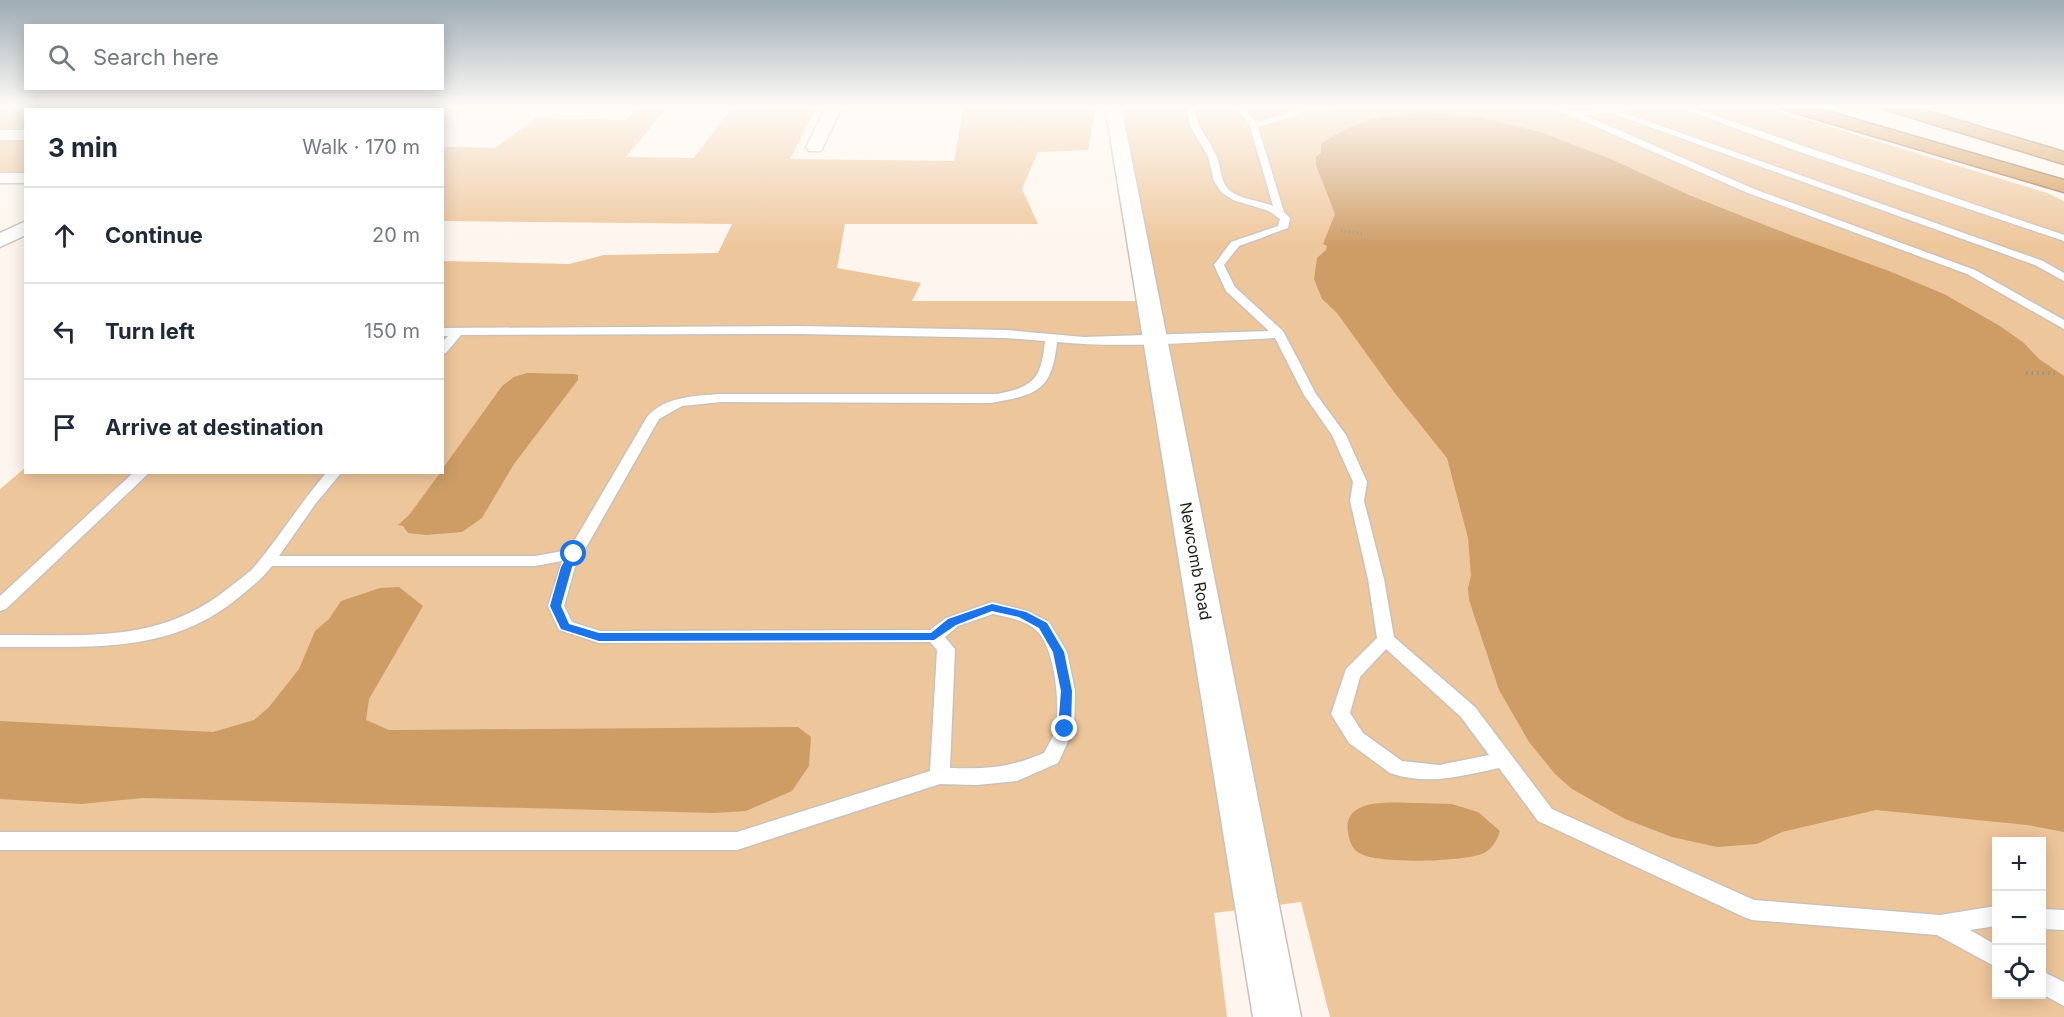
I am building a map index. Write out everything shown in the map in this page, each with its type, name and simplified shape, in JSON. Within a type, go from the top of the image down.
[{"type":"highway","points":[[1952,152],[2064,185]]},
{"type":"highway","points":[[1964,152],[2064,185]]},
{"type":"street","name":"Newcomb Road","points":[[1122,152],[1277,1017]]},
{"type":"street","points":[[0,178],[24,178]]},
{"type":"street","points":[[0,241],[24,228]]},
{"type":"lane","points":[[1210,152],[1217,181],[1229,194],[1279,212],[1285,218],[1283,228],[1235,244],[1219,265],[1230,289],[1279,334],[1310,395],[1339,435],[1360,482],[1357,501],[1376,579],[1386,639],[1468,711],[1545,815],[1752,910],[1940,925],[1992,917]]},
{"type":"lane","points":[[1260,152],[1276,194],[1279,212]]},
{"type":"lane","points":[[1663,152],[1751,191],[1971,272],[2064,325]]},
{"type":"lane","points":[[1728,152],[2039,263],[2064,278]]},
{"type":"lane","points":[[1810,152],[2064,238]]},
{"type":"lane","points":[[444,332],[799,330],[1006,334],[1051,339],[1157,340],[1279,334]]},
{"type":"lane","points":[[444,348],[458,332]]},
{"type":"lane","points":[[0,841],[737,841],[940,776],[977,777],[1017,773],[1051,758],[1065,729],[1066,691],[1058,652],[1043,626],[1022,615],[992,608],[952,622],[934,636],[599,637],[565,626],[556,606],[567,567],[574,554],[654,417],[665,407],[690,400],[721,398],[990,399],[1011,396],[1032,388],[1045,375],[1051,339]]},
{"type":"lane","points":[[0,605],[141,474]]},
{"type":"lane","points":[[0,641],[120,640],[165,632],[216,607],[259,572],[332,474]]},
{"type":"lane","points":[[267,561],[535,561],[574,554]]},
{"type":"lane","points":[[934,636],[946,649],[940,776]]},
{"type":"lane","points":[[1386,639],[1352,674],[1340,714],[1356,738],[1397,768],[1439,773],[1503,760]]},
{"type":"lane","points":[[2046,919],[2064,920]]},
{"type":"lane","points":[[1940,925],[1992,955]]},
{"type":"lane","points":[[2046,984],[2064,995]]},
{"type":"path","points":[[1341,231],[1365,234]]},
{"type":"path","points":[[2026,373],[2056,373]]},
{"type":"shaded area","points":[[0,152],[24,152],[24,172],[0,172]]},
{"type":"shaded area","points":[[444,152],[630,152],[626,157],[694,158],[698,152],[793,152],[790,159],[954,161],[956,152],[1038,152],[1022,189],[1038,224],[845,224],[837,268],[921,283],[912,301],[1160,301],[1131,152],[1914,152],[2047,193],[2064,201],[2064,1017],[1330,1017],[1301,902],[1214,913],[1227,1017],[0,1017],[0,489],[24,469],[24,474],[444,474],[444,261],[569,264],[604,255],[718,253],[732,224],[444,221]]},
{"type":"shaded area","points":[[1594,152],[1689,195],[1944,294],[2000,326],[2024,343],[2039,359],[2064,376],[2064,832],[2027,825],[1876,810],[1782,832],[1757,844],[1717,847],[1672,837],[1625,819],[1572,789],[1555,774],[1529,742],[1499,690],[1469,600],[1468,588],[1471,576],[1468,538],[1447,458],[1394,392],[1337,313],[1322,299],[1314,279],[1317,258],[1326,250],[1327,246],[1323,244],[1335,214],[1316,165],[1316,157],[1321,153]]},
{"type":"shaded area","points":[[527,373],[574,374],[578,375],[578,380],[514,464],[482,518],[462,532],[426,535],[408,533],[403,526],[398,525],[409,515],[439,474],[444,474],[444,467],[502,386],[514,377]]},
{"type":"shaded area","points":[[399,587],[423,606],[369,699],[366,720],[389,730],[798,727],[811,737],[809,766],[792,791],[746,811],[714,813],[143,798],[81,804],[0,799],[0,721],[213,732],[254,720],[269,707],[299,669],[315,631],[329,619],[341,601],[380,588]]},
{"type":"shaded area","points":[[1384,803],[1452,804],[1478,812],[1500,831],[1494,844],[1487,851],[1474,856],[1442,860],[1385,859],[1361,854],[1350,841],[1348,820],[1353,812],[1362,807]]},
{"type":"route","points":[[574,554],[567,567],[556,606],[565,626],[599,637],[934,636],[952,622],[975,612],[992,608],[1022,615],[1043,626],[1058,652],[1066,691],[1065,729]]}]
